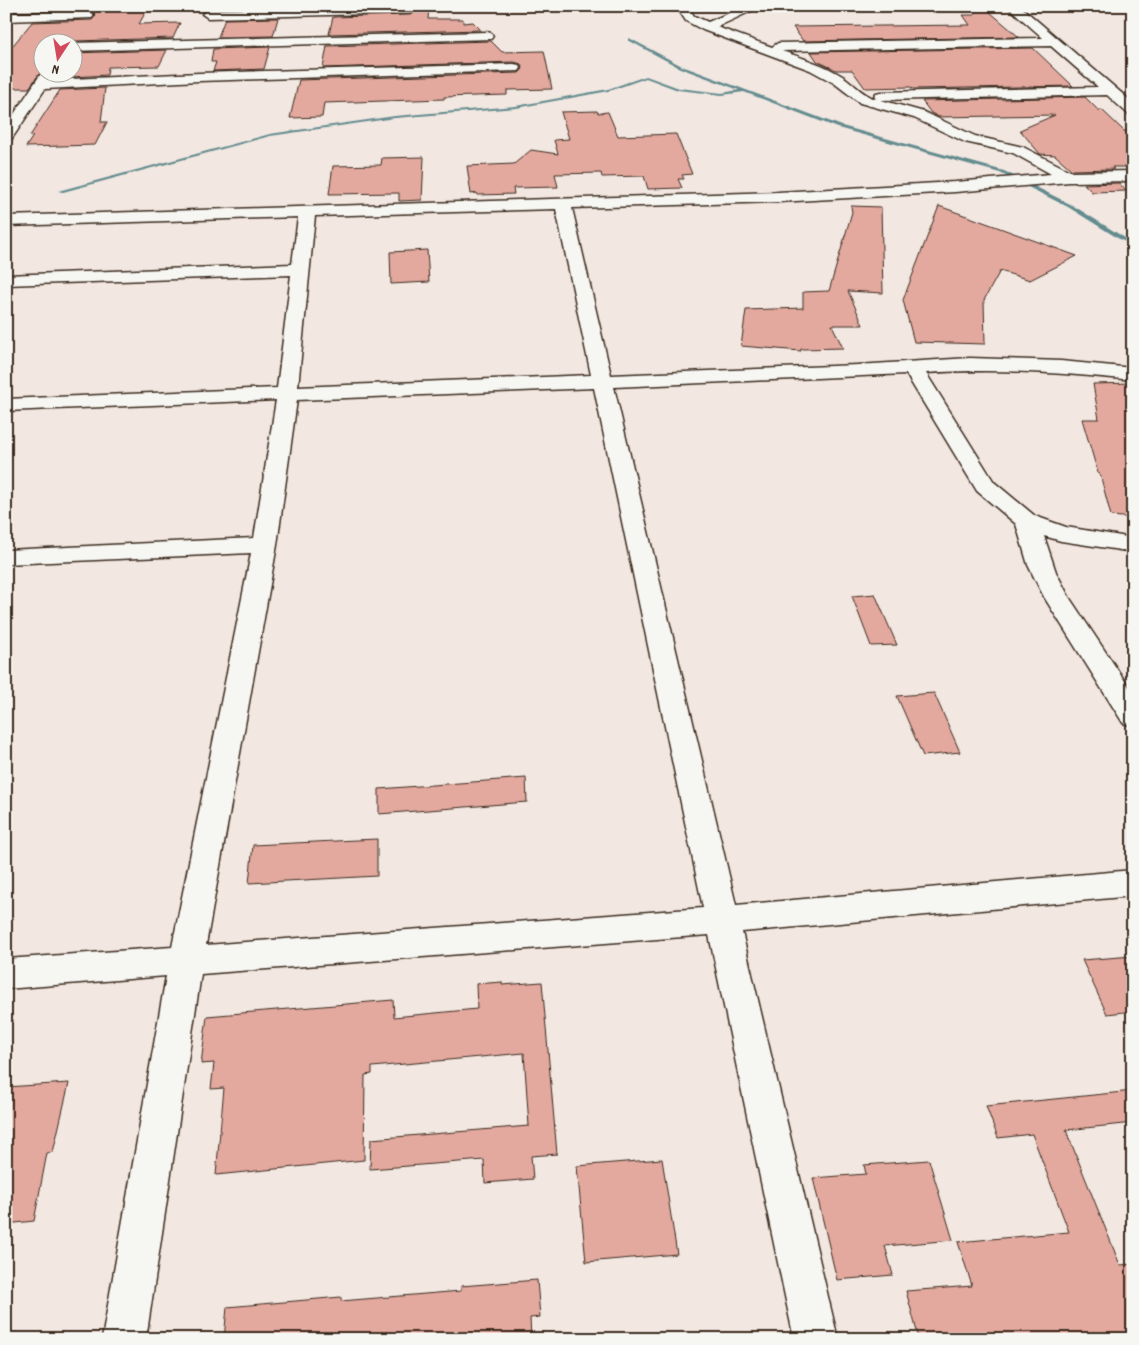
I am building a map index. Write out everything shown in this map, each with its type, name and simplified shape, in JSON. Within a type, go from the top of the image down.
[{"type":"street","points":[[682,6],[690,18],[707,27],[815,66],[839,80],[865,100],[919,115],[970,139],[1018,150],[1069,177]]},
{"type":"street","points":[[707,27],[756,6]]},
{"type":"street","points":[[1013,6],[1133,111]]},
{"type":"street","points":[[82,37],[209,24],[410,9]]},
{"type":"street","points":[[6,17],[91,10]]},
{"type":"street","points":[[78,32],[91,10]]},
{"type":"street","points":[[209,24],[487,36]]},
{"type":"street","points":[[199,77],[209,24]]},
{"type":"street","points":[[764,48],[1054,42]]},
{"type":"street","points":[[41,85],[199,77],[514,68]]},
{"type":"street","points":[[6,137],[13,116],[43,82]]},
{"type":"street","points":[[860,97],[1110,91]]},
{"type":"street","points":[[6,221],[308,213],[847,193],[955,187],[1069,177],[1133,176]]},
{"type":"street","points":[[563,204],[816,1339]]},
{"type":"street","points":[[124,1339],[186,961],[265,545],[287,394],[308,213]]},
{"type":"street","points":[[6,280],[301,269]]},
{"type":"street","points":[[6,405],[970,364],[1061,367],[1133,374]]},
{"type":"street","points":[[912,367],[985,486],[1027,521],[1060,534],[1133,545]]},
{"type":"street","points":[[1027,521],[1046,577],[1064,610],[1109,675],[1133,716]]},
{"type":"street","points":[[6,557],[265,545]]},
{"type":"street","points":[[6,974],[723,920],[1133,883]]},
{"type":"building","points":[[416,6],[429,6],[428,19],[463,19],[463,23],[473,22],[481,30],[329,34],[333,17],[410,15],[417,11]]},
{"type":"building","points":[[975,6],[983,6],[1019,37],[803,41],[793,27],[970,25],[963,15],[975,15]]},
{"type":"building","points":[[148,8],[139,24],[180,23],[173,38],[82,41],[82,32],[32,32],[33,82],[29,88],[6,88],[6,54],[32,22],[92,20],[96,15],[93,12]]},
{"type":"building","points":[[278,18],[273,36],[218,37],[225,19]]},
{"type":"building","points":[[491,41],[502,52],[544,51],[552,89],[507,90],[507,95],[444,97],[444,99],[324,103],[322,117],[290,118],[299,80],[519,73],[523,69],[521,64],[514,62],[323,68],[327,46]]},
{"type":"building","points":[[270,47],[264,69],[213,71],[216,62],[211,62],[213,49]]},
{"type":"building","points":[[1033,48],[1073,86],[865,88],[852,70],[836,70],[817,61],[811,52]]},
{"type":"building","points":[[167,50],[159,66],[108,67],[107,75],[82,76],[82,53]]},
{"type":"building","points":[[105,88],[101,122],[107,122],[95,145],[26,147],[33,136],[30,136],[60,90]]},
{"type":"building","points":[[1085,97],[1124,131],[1133,131],[1133,167],[1072,170],[1055,155],[1040,154],[1020,130],[1055,115],[939,117],[931,113],[922,101]]},
{"type":"building","points":[[597,111],[598,113],[608,112],[618,136],[676,134],[692,174],[682,175],[684,179],[678,179],[682,188],[648,189],[644,176],[602,177],[601,173],[555,174],[558,187],[513,188],[514,194],[471,194],[467,166],[514,164],[531,150],[558,154],[554,140],[569,139],[561,112]]},
{"type":"building","points":[[424,157],[422,200],[399,201],[399,193],[329,194],[333,166],[381,165],[382,158]]},
{"type":"building","points":[[1119,183],[1126,191],[1092,192],[1084,184]]},
{"type":"building","points":[[851,206],[881,207],[883,293],[848,291],[863,325],[832,325],[843,348],[801,349],[801,351],[741,346],[746,310],[803,308],[803,292],[829,291],[852,212]]},
{"type":"building","points":[[939,206],[1077,256],[1030,280],[1000,271],[984,300],[985,344],[914,342],[903,300]]},
{"type":"building","points":[[427,250],[429,282],[391,284],[390,252]]},
{"type":"building","points":[[1133,383],[1133,518],[1111,516],[1082,419],[1099,419],[1093,384]]},
{"type":"building","points":[[875,594],[897,645],[871,646],[852,596]]},
{"type":"building","points":[[934,693],[960,752],[923,756],[897,696]]},
{"type":"building","points":[[526,778],[527,802],[379,814],[379,789]]},
{"type":"building","points":[[377,839],[377,876],[249,883],[253,845]]},
{"type":"building","points":[[1133,956],[1133,1011],[1107,1014],[1082,960]]},
{"type":"building","points":[[502,982],[502,985],[542,982],[557,1154],[531,1156],[533,1179],[485,1183],[484,1160],[370,1169],[371,1139],[529,1126],[524,1053],[372,1067],[372,1074],[365,1075],[364,1160],[216,1175],[224,1088],[211,1089],[214,1063],[201,1064],[207,1016],[393,1000],[394,1017],[477,1009],[476,984]]},
{"type":"building","points":[[69,1083],[53,1152],[47,1153],[34,1221],[6,1224],[6,1087]]},
{"type":"building","points":[[1133,1091],[1133,1123],[1066,1130],[1120,1265],[1133,1264],[1133,1339],[919,1339],[906,1291],[972,1286],[958,1242],[1069,1232],[1032,1134],[998,1138],[986,1106]]},
{"type":"building","points":[[662,1159],[677,1254],[586,1262],[577,1166]]},
{"type":"building","points":[[929,1160],[953,1240],[885,1246],[893,1275],[837,1280],[813,1178],[866,1174],[864,1165]]},
{"type":"building","points":[[537,1280],[540,1317],[530,1318],[531,1339],[224,1339],[227,1307],[341,1297],[341,1301],[461,1291],[461,1286]]},
{"type":"waterway","points":[[629,39],[681,67],[840,127],[1002,172],[1070,206],[1123,239],[1133,243]]},
{"type":"waterway","points":[[61,191],[270,135],[395,117],[516,107],[609,90],[646,77],[678,89],[722,94],[744,91]]}]
